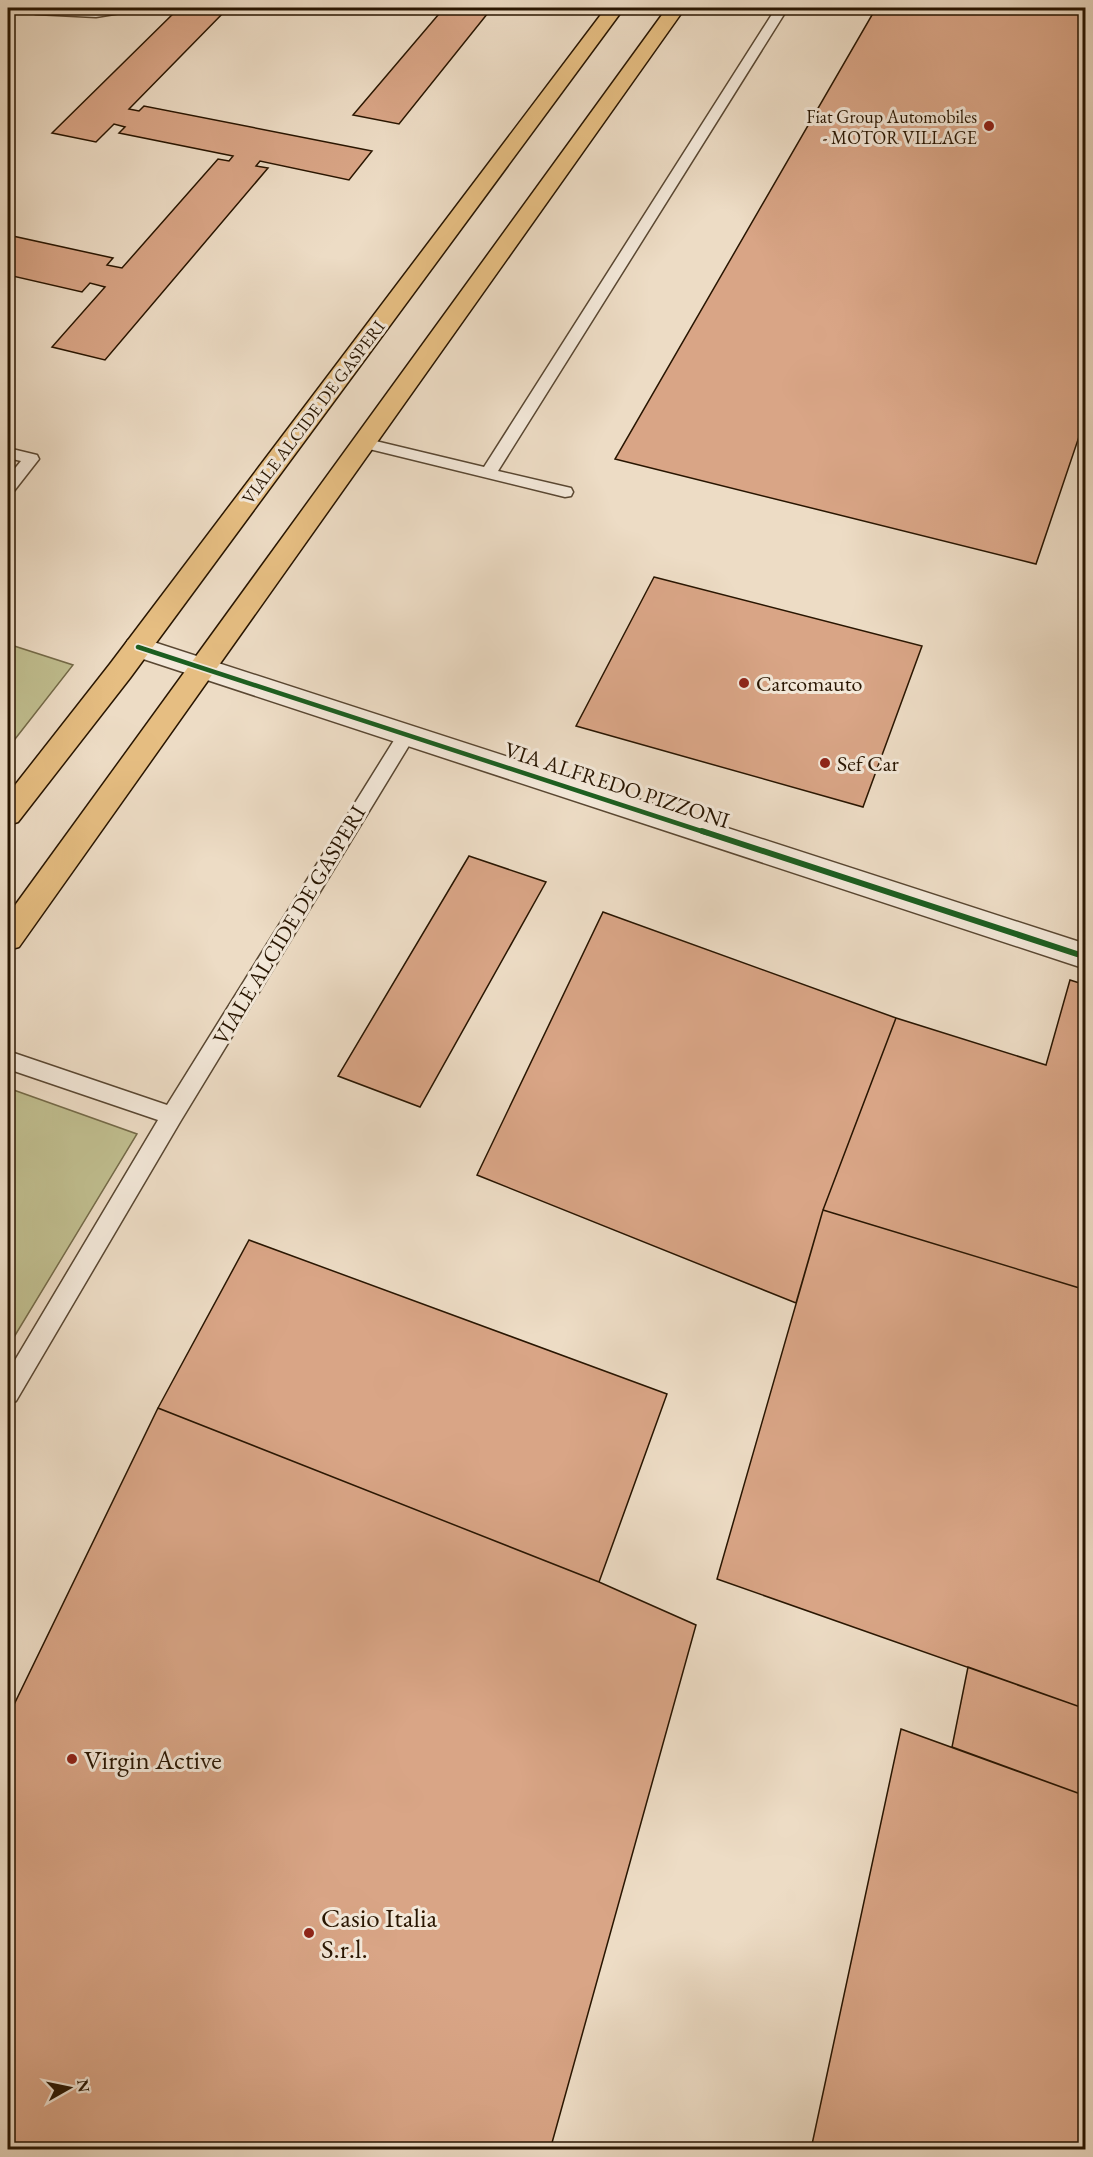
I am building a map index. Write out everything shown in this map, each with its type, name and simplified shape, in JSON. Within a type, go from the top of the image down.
[{"type":"main road","name":"VIALE ALCIDE DE GASPERI","points":[[8,814],[138,647],[615,8]]},
{"type":"main road","points":[[8,938],[676,8]]},
{"type":"street","points":[[36,8],[96,11],[120,8]]},
{"type":"street","name":"VIA ALFREDO PIZZONI","points":[[138,647],[1086,957]]},
{"type":"lane","points":[[489,472],[782,8]]},
{"type":"lane","points":[[363,443],[566,492]]},
{"type":"lane","points":[[8,453],[31,459],[8,487]]},
{"type":"lane","name":"VIALE ALCIDE DE GASPERI","points":[[8,1393],[172,1116],[407,734]]},
{"type":"lane","points":[[8,1060],[172,1116]]},
{"type":"shaded area","points":[[8,644],[73,665],[8,748]]},
{"type":"shaded area","points":[[8,1088],[137,1134],[8,1347]]},
{"type":"building","points":[[179,8],[228,8],[129,109],[139,111],[144,106],[372,151],[349,180],[260,161],[256,166],[268,168],[105,360],[52,347],[105,287],[90,283],[82,292],[8,275],[8,235],[113,258],[107,265],[122,268],[218,159],[229,161],[233,156],[119,133],[125,127],[114,124],[96,142],[52,133]]},
{"type":"building","points":[[444,8],[492,8],[399,124],[353,115]]},
{"type":"building","points":[[876,8],[1086,8],[1086,416],[1036,564],[615,459]]},
{"type":"building","points":[[654,577],[922,646],[863,807],[576,726]]},
{"type":"building","points":[[469,856],[546,882],[420,1107],[338,1076]]},
{"type":"building","points":[[603,912],[896,1018],[823,1210],[796,1303],[477,1175]]},
{"type":"building","points":[[1070,980],[1086,985],[1086,1290],[823,1210],[896,1018],[1046,1065]]},
{"type":"building","points":[[823,1210],[1086,1290],[1086,1709],[717,1579]]},
{"type":"building","points":[[249,1240],[667,1394],[599,1582],[158,1408]]},
{"type":"building","name":"Casio Italia S.r.l.","points":[[158,1408],[599,1582],[696,1625],[550,2150],[8,2150],[8,1717]]},
{"type":"building","points":[[968,1667],[1086,1709],[1086,1796],[952,1747]]},
{"type":"building","points":[[901,1729],[1086,1796],[1086,2150],[811,2149]]},
{"type":"cycle path","points":[[36,8],[96,11],[120,8]]},
{"type":"cycle path","points":[[138,647],[1086,957]]},
{"type":"place","name":"Fiat Group Automobiles - MOTOR VILLAGE","points":[[989,126]]},
{"type":"place","name":"Carcomauto","points":[[744,683]]},
{"type":"place","name":"Sef Car","points":[[825,763]]},
{"type":"place","name":"Virgin Active","points":[[72,1759]]},
{"type":"place","name":"Casio Italia S.r.l.","points":[[309,1933]]}]
